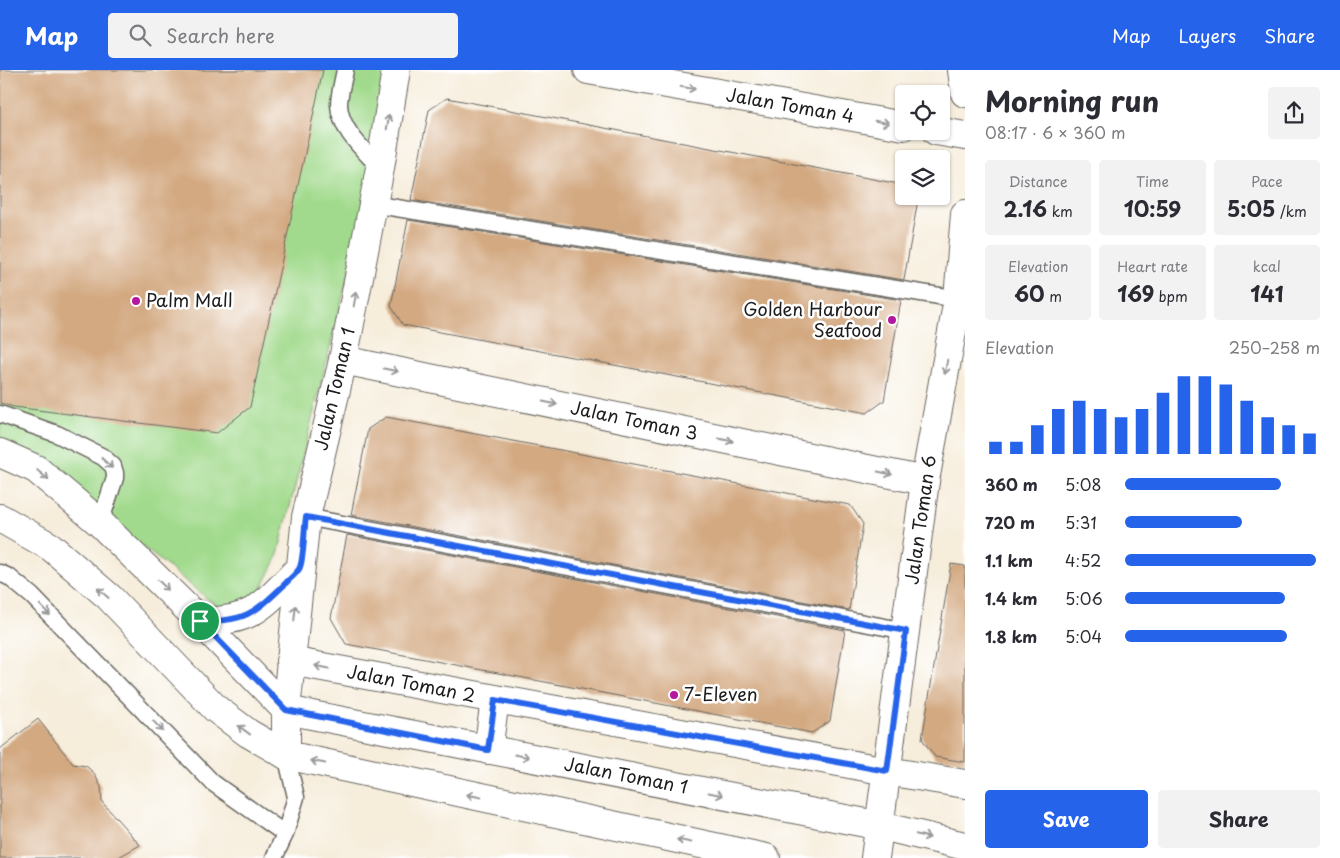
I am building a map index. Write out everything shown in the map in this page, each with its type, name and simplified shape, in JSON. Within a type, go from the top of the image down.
[{"type":"street","name":"Jalan Toman 1","points":[[286,756],[286,710],[290,661],[306,517],[343,360],[380,168],[396,70]]},
{"type":"street","name":"Jalan Toman 4","points":[[588,70],[895,124]]},
{"type":"street","points":[[962,70],[965,93]]},
{"type":"street","points":[[950,133],[965,136]]},
{"type":"street","name":"Jalan Toman 6","points":[[875,858],[881,826],[925,481],[964,259],[965,214]]},
{"type":"street","name":"Jalan Toman 3","points":[[343,360],[925,481]]},
{"type":"street","points":[[0,453],[36,469],[100,524],[200,621],[286,710]]},
{"type":"street","points":[[0,518],[51,547],[109,597],[216,709],[248,733],[286,756],[766,858]]},
{"type":"street","points":[[200,621],[220,622],[251,614],[262,606],[300,568]]},
{"type":"street","name":"Jalan Toman 2","points":[[290,661],[495,700],[965,784]]},
{"type":"street","points":[[488,750],[495,700]]},
{"type":"street","name":"Jalan Toman 1","points":[[286,710],[881,826],[965,846]]},
{"type":"lane","points":[[345,70],[339,104],[340,115],[349,132],[380,168]]},
{"type":"lane","points":[[372,204],[958,299]]},
{"type":"lane","points":[[0,414],[56,434],[102,457],[113,466],[115,478],[100,524]]},
{"type":"lane","points":[[306,517],[906,631]]},
{"type":"lane","points":[[4,575],[32,596],[214,783],[285,834]]},
{"type":"lane","points":[[274,858],[285,834],[296,797],[286,756]]},
{"type":"green space","points":[[322,70],[388,70],[368,197],[277,558],[262,588],[242,604],[218,607],[152,554],[19,455],[0,446],[0,403]]},
{"type":"building","name":"Palm Mall","points":[[0,70],[323,70],[250,407],[217,433],[14,407],[0,403]]},
{"type":"building","points":[[447,98],[895,183],[895,205],[917,205],[904,280],[411,200],[429,110]]},
{"type":"building","points":[[408,220],[901,300],[884,401],[867,413],[403,325],[391,306]]},
{"type":"building","points":[[386,417],[850,505],[863,524],[849,610],[351,515],[368,429]]},
{"type":"building","points":[[347,535],[845,630],[830,721],[812,733],[346,644],[331,618]]},
{"type":"building","points":[[951,564],[965,566],[965,762],[935,757],[922,739]]},
{"type":"building","points":[[38,719],[73,764],[86,766],[94,773],[101,787],[102,802],[140,845],[117,858],[0,858],[0,749]]},
{"type":"place","name":"Palm Mall","points":[[136,301]]},
{"type":"place","name":"Golden Harbour Seafood","points":[[892,320]]},
{"type":"place","name":"7-Eleven","points":[[674,695]]},
{"type":"route","points":[[306,517],[906,631],[887,771],[495,700],[488,750],[286,710],[200,621],[220,622],[251,614],[262,606],[300,568],[306,517]]}]
